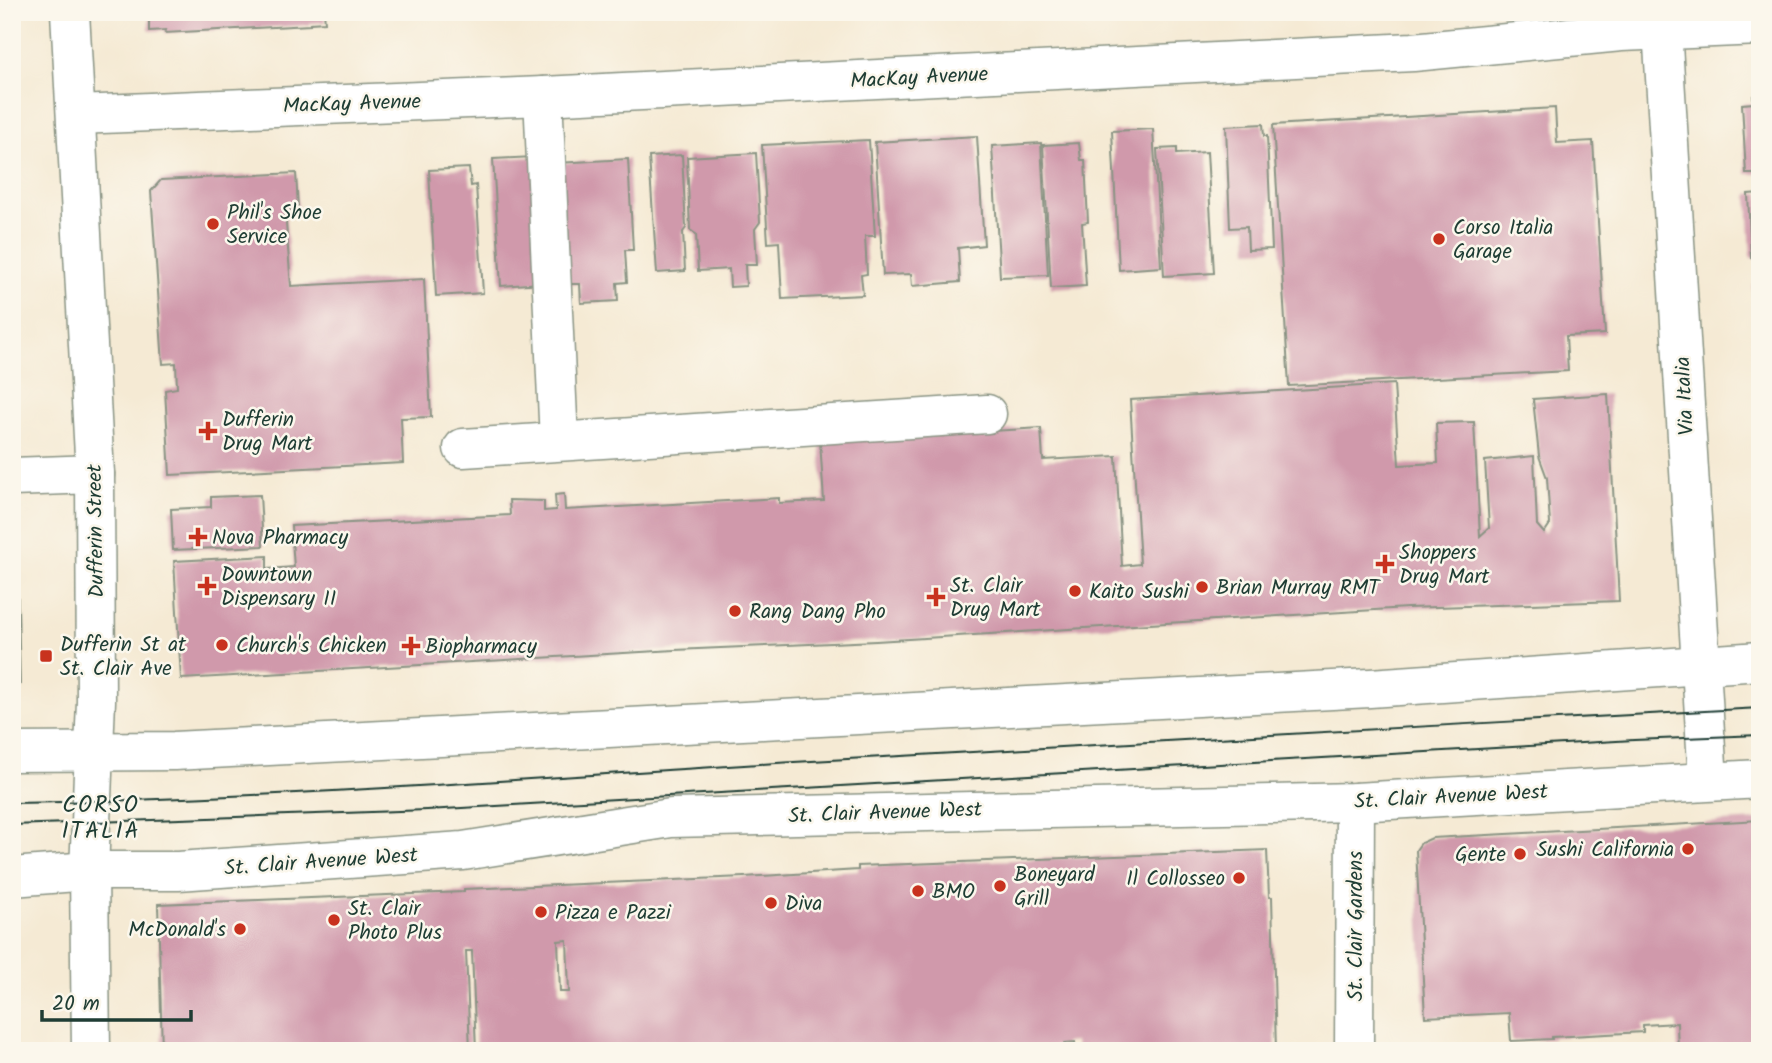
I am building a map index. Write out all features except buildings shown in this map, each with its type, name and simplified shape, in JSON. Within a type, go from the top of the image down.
[{"type":"main road","name":"Dufferin Street","points":[[70,12],[95,474],[96,701],[89,871],[91,1051]]},
{"type":"main road","name":"MacKay Avenue","points":[[77,115],[543,96],[1413,51],[1621,32],[1661,22],[1760,26]]},
{"type":"main road","name":"Via Italia","points":[[1661,22],[1708,780]]},
{"type":"main road","points":[[543,96],[559,442]]},
{"type":"main road","points":[[463,448],[987,415]]},
{"type":"main road","points":[[12,477],[95,474]]},
{"type":"main road","points":[[12,752],[174,751],[1370,688],[1760,661]]},
{"type":"main road","name":"St. Clair Avenue West","points":[[12,877],[89,871],[178,871],[463,851],[671,818],[1355,802],[1760,779]]},
{"type":"main road","name":"St. Clair Gardens","points":[[1354,1051],[1355,802]]},
{"type":"tram line","points":[[12,803],[299,793],[1760,708]]},
{"type":"tram line","points":[[12,825],[427,810],[1760,735]]},
{"type":"place","name":"Phil's Shoe Service","points":[[213,224]]},
{"type":"place","name":"Corso Italia Garage","points":[[1439,239]]},
{"type":"place","name":"Dufferin Drug Mart","points":[[208,431]]},
{"type":"place","name":"Nova Pharmacy","points":[[198,537]]},
{"type":"place","name":"Shoppers Drug Mart","points":[[1385,564]]},
{"type":"place","name":"Downtown Dispensary II","points":[[207,586]]},
{"type":"place","name":"Brian Murray RMT","points":[[1202,587]]},
{"type":"place","name":"Kaito Sushi","points":[[1075,591]]},
{"type":"place","name":"St. Clair Drug Mart","points":[[936,597]]},
{"type":"place","name":"Rang Dang Pho","points":[[735,611]]},
{"type":"place","name":"Church's Chicken","points":[[222,645]]},
{"type":"place","name":"Biopharmacy","points":[[411,646]]},
{"type":"place","name":"Dufferin St at St. Clair Ave","points":[[46,656]]},
{"type":"place","name":"Sushi California","points":[[1688,849]]},
{"type":"place","name":"Gente","points":[[1520,854]]},
{"type":"place","name":"Il Collosseo","points":[[1239,878]]},
{"type":"place","name":"Boneyard Grill","points":[[1000,886]]},
{"type":"place","name":"BMO","points":[[918,891]]},
{"type":"place","name":"Diva","points":[[771,903]]},
{"type":"place","name":"Pizza e Pazzi","points":[[541,912]]},
{"type":"place","name":"St. Clair Photo Plus","points":[[334,920]]},
{"type":"place","name":"McDonald's","points":[[240,929]]},
{"type":"district","name":"CORSO ITALIA","points":[[101,817]]}]
